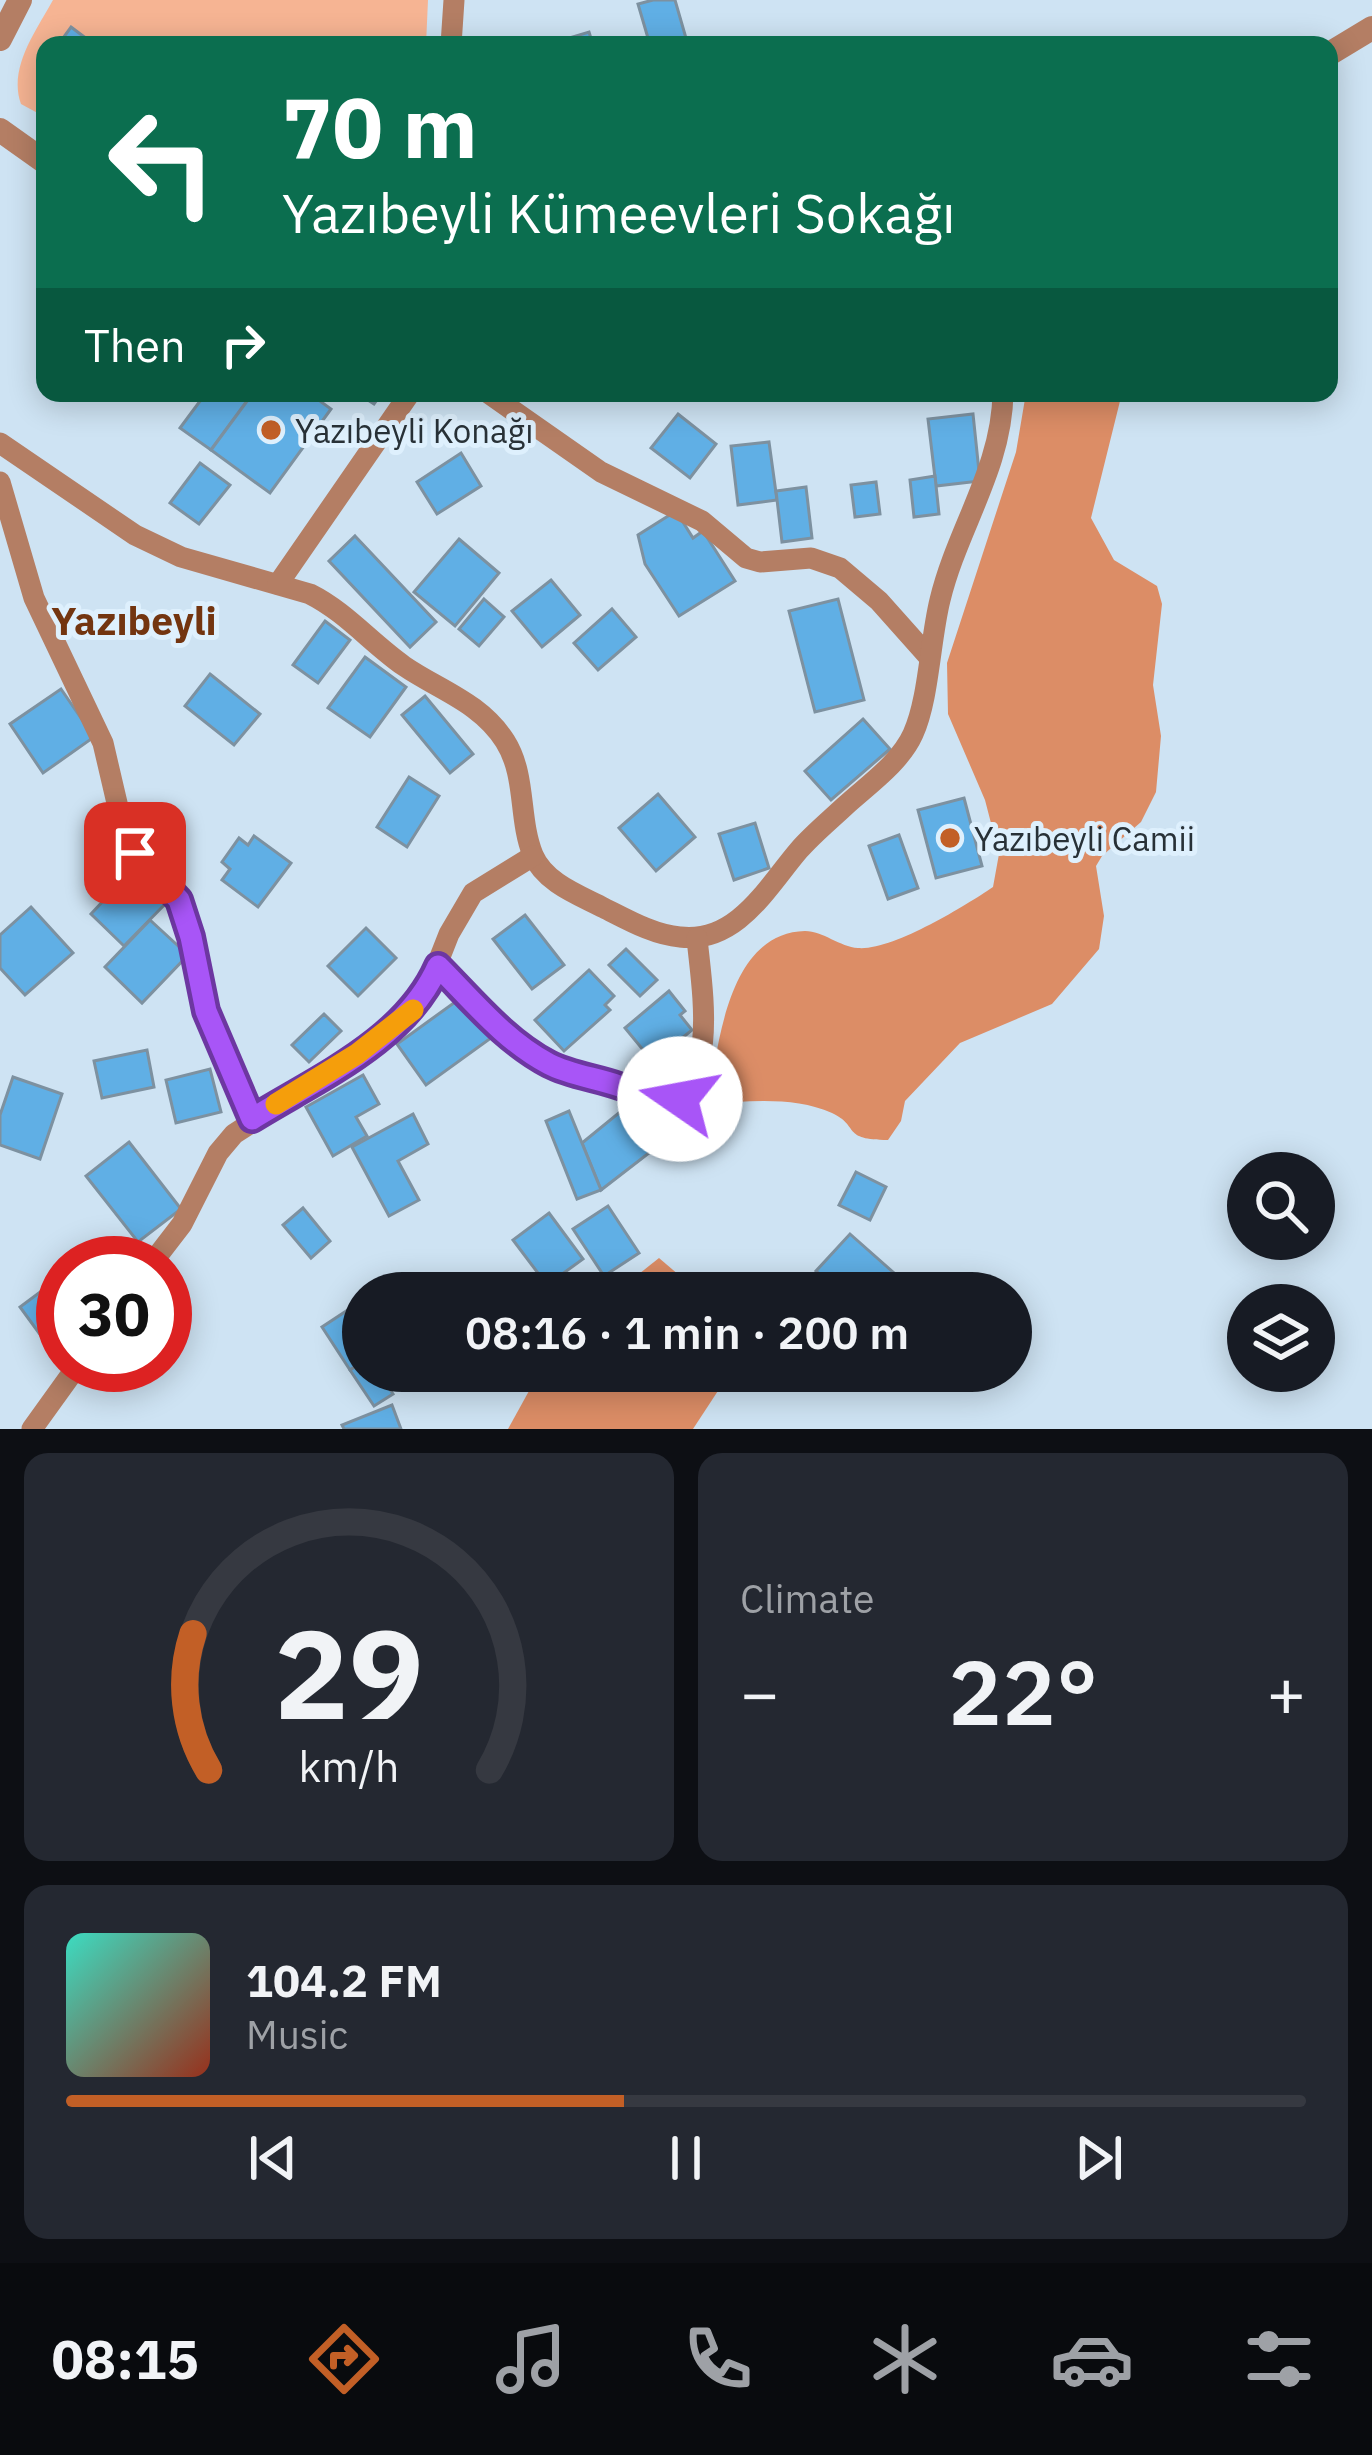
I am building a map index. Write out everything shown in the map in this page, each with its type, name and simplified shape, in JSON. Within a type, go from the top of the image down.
[{"type":"street","points":[[0,39],[20,0]]},
{"type":"street","points":[[452,36],[454,0]]},
{"type":"street","points":[[1338,49],[1372,28]]},
{"type":"street","points":[[0,130],[36,156]]},
{"type":"street","points":[[278,584],[404,402]]},
{"type":"street","points":[[501,402],[601,472],[702,521],[746,558],[760,562],[811,557],[840,568],[879,601],[928,656]]},
{"type":"street","points":[[0,443],[135,535],[182,557],[328,603],[408,669],[458,696],[505,741],[519,773],[533,856],[547,875],[658,932],[698,938],[739,919],[758,903],[809,838],[901,754],[920,714],[941,596],[995,455],[1003,402]]},
{"type":"street","points":[[0,482],[34,598],[104,743],[124,833],[135,853],[179,900],[206,1011],[252,1119]]},
{"type":"street","points":[[173,1236],[218,1153],[252,1119],[357,1054],[399,1021],[427,990],[461,909],[473,893],[533,856]]},
{"type":"street","points":[[438,966],[528,1052],[553,1066],[667,1104],[680,1099],[690,1087],[704,1036],[698,938]]},
{"type":"street","points":[[32,1429],[62,1392]]},
{"type":"shaded area","points":[[53,0],[428,0],[426,36],[36,36],[36,112],[21,104],[18,90],[26,50]]},
{"type":"shaded area","points":[[1024,402],[1120,402],[1091,518],[1114,560],[1157,586],[1162,604],[1153,685],[1161,736],[1156,792],[1141,822],[1096,866],[1104,916],[1099,949],[1052,1004],[960,1043],[905,1101],[901,1121],[888,1140],[863,1138],[841,1118],[802,1104],[708,1104],[731,997],[758,951],[779,937],[805,931],[845,945],[872,947],[928,926],[993,887],[999,854],[985,800],[948,714],[947,663],[1016,452]]},
{"type":"shaded area","points":[[659,1258],[675,1272],[641,1272]]},
{"type":"shaded area","points":[[528,1392],[717,1392],[693,1429],[508,1429]]},
{"type":"building","points":[[675,0],[685,36],[647,36],[638,4]]},
{"type":"building","points":[[199,402],[246,402],[211,450],[180,428]]},
{"type":"building","name":"Yazıbeyli Konağı","points":[[246,402],[321,402],[331,409],[270,493],[211,450]]},
{"type":"building","points":[[678,414],[716,444],[690,478],[651,448]]},
{"type":"building","points":[[973,414],[980,481],[936,486],[928,419]]},
{"type":"building","points":[[769,442],[777,500],[738,505],[731,446]]},
{"type":"building","points":[[461,453],[481,486],[437,514],[417,482]]},
{"type":"building","points":[[200,463],[230,485],[199,524],[170,503]]},
{"type":"building","points":[[935,476],[939,514],[914,517],[910,480]]},
{"type":"building","points":[[876,482],[880,514],[855,517],[851,485]]},
{"type":"building","points":[[806,487],[812,538],[782,542],[776,491]]},
{"type":"building","points":[[676,511],[693,538],[703,531],[735,581],[679,616],[645,564],[638,535]]},
{"type":"building","points":[[355,536],[436,622],[410,647],[329,561]]},
{"type":"building","points":[[459,539],[499,573],[455,626],[414,592]]},
{"type":"building","points":[[551,580],[580,615],[542,647],[512,611]]},
{"type":"building","points":[[484,599],[504,617],[479,646],[459,629]]},
{"type":"building","points":[[838,599],[864,700],[815,712],[789,611]]},
{"type":"building","points":[[612,609],[636,637],[598,670],[574,643]]},
{"type":"building","points":[[325,621],[350,640],[318,683],[293,665]]},
{"type":"building","points":[[365,657],[406,687],[370,737],[328,708]]},
{"type":"building","points":[[210,674],[260,714],[234,745],[185,706]]},
{"type":"building","points":[[61,689],[94,737],[43,773],[10,724]]},
{"type":"building","points":[[425,696],[473,754],[450,773],[402,715]]},
{"type":"building","points":[[863,719],[890,749],[831,800],[805,771]]},
{"type":"building","points":[[409,777],[439,796],[407,847],[377,827]]},
{"type":"building","points":[[658,794],[695,837],[656,871],[619,828]]},
{"type":"building","name":"Yazıbeyli Camii","points":[[964,798],[982,866],[936,878],[918,810]]},
{"type":"building","points":[[755,823],[769,868],[734,880],[719,834]]},
{"type":"building","points":[[899,835],[918,888],[888,899],[869,846]]},
{"type":"building","points":[[254,836],[291,863],[258,907],[222,880],[230,869],[222,862],[239,838],[248,845]]},
{"type":"building","points":[[137,865],[171,898],[124,946],[91,914]]},
{"type":"building","points":[[31,907],[73,953],[25,995],[0,968],[0,935]]},
{"type":"building","points":[[525,915],[564,965],[532,989],[493,939]]},
{"type":"building","points":[[150,920],[188,955],[142,1003],[105,967]]},
{"type":"building","points":[[366,928],[396,958],[358,996],[328,966]]},
{"type":"building","points":[[626,949],[657,980],[640,996],[609,965]]},
{"type":"building","points":[[589,970],[614,996],[605,1005],[610,1010],[564,1051],[535,1020]]},
{"type":"building","points":[[669,991],[685,1011],[680,1015],[692,1030],[653,1062],[625,1028]]},
{"type":"building","points":[[462,997],[491,1038],[426,1085],[397,1044]]},
{"type":"building","points":[[324,1014],[341,1031],[309,1062],[292,1045]]},
{"type":"building","points":[[147,1050],[154,1087],[102,1098],[94,1061]]},
{"type":"building","points":[[210,1069],[221,1112],[176,1123],[166,1080]]},
{"type":"building","points":[[363,1075],[379,1104],[356,1117],[367,1136],[333,1156],[306,1107]]},
{"type":"building","points":[[13,1077],[62,1094],[40,1159],[0,1145],[0,1115]]},
{"type":"building","points":[[626,1107],[658,1146],[601,1190],[582,1143]]},
{"type":"building","points":[[569,1111],[601,1190],[577,1199],[546,1121]]},
{"type":"building","points":[[413,1114],[428,1144],[398,1161],[419,1200],[389,1216],[352,1147]]},
{"type":"building","points":[[129,1142],[181,1209],[146,1236],[133,1236],[86,1176]]},
{"type":"building","points":[[856,1172],[886,1187],[870,1220],[839,1205]]},
{"type":"building","points":[[608,1206],[639,1253],[610,1272],[601,1272],[573,1229]]},
{"type":"building","points":[[303,1208],[330,1241],[311,1258],[283,1225]]},
{"type":"building","points":[[549,1213],[583,1259],[565,1272],[537,1272],[513,1240]]},
{"type":"building","points":[[850,1234],[893,1272],[817,1272]]},
{"type":"building","points":[[36,1295],[36,1329],[20,1307]]},
{"type":"building","points":[[342,1314],[342,1358],[322,1327]]},
{"type":"building","points":[[365,1392],[392,1392],[393,1394],[374,1406]]},
{"type":"building","points":[[392,1405],[401,1429],[344,1429],[342,1425]]},
{"type":"slow traffic","points":[[276,1104],[357,1054],[413,1010]]},
{"type":"place","name":"Yazıbeyli Konağı","points":[[271,430]]},
{"type":"place","name":"Yazıbeyli Camii","points":[[950,838]]},
{"type":"district","name":"Yazıbeyli","points":[[134,620]]},
{"type":"route","points":[[135,853],[179,900],[215,1038],[252,1119],[385,1033],[413,1009],[438,966],[499,1028],[553,1066],[648,1100],[667,1104],[680,1099]]}]
